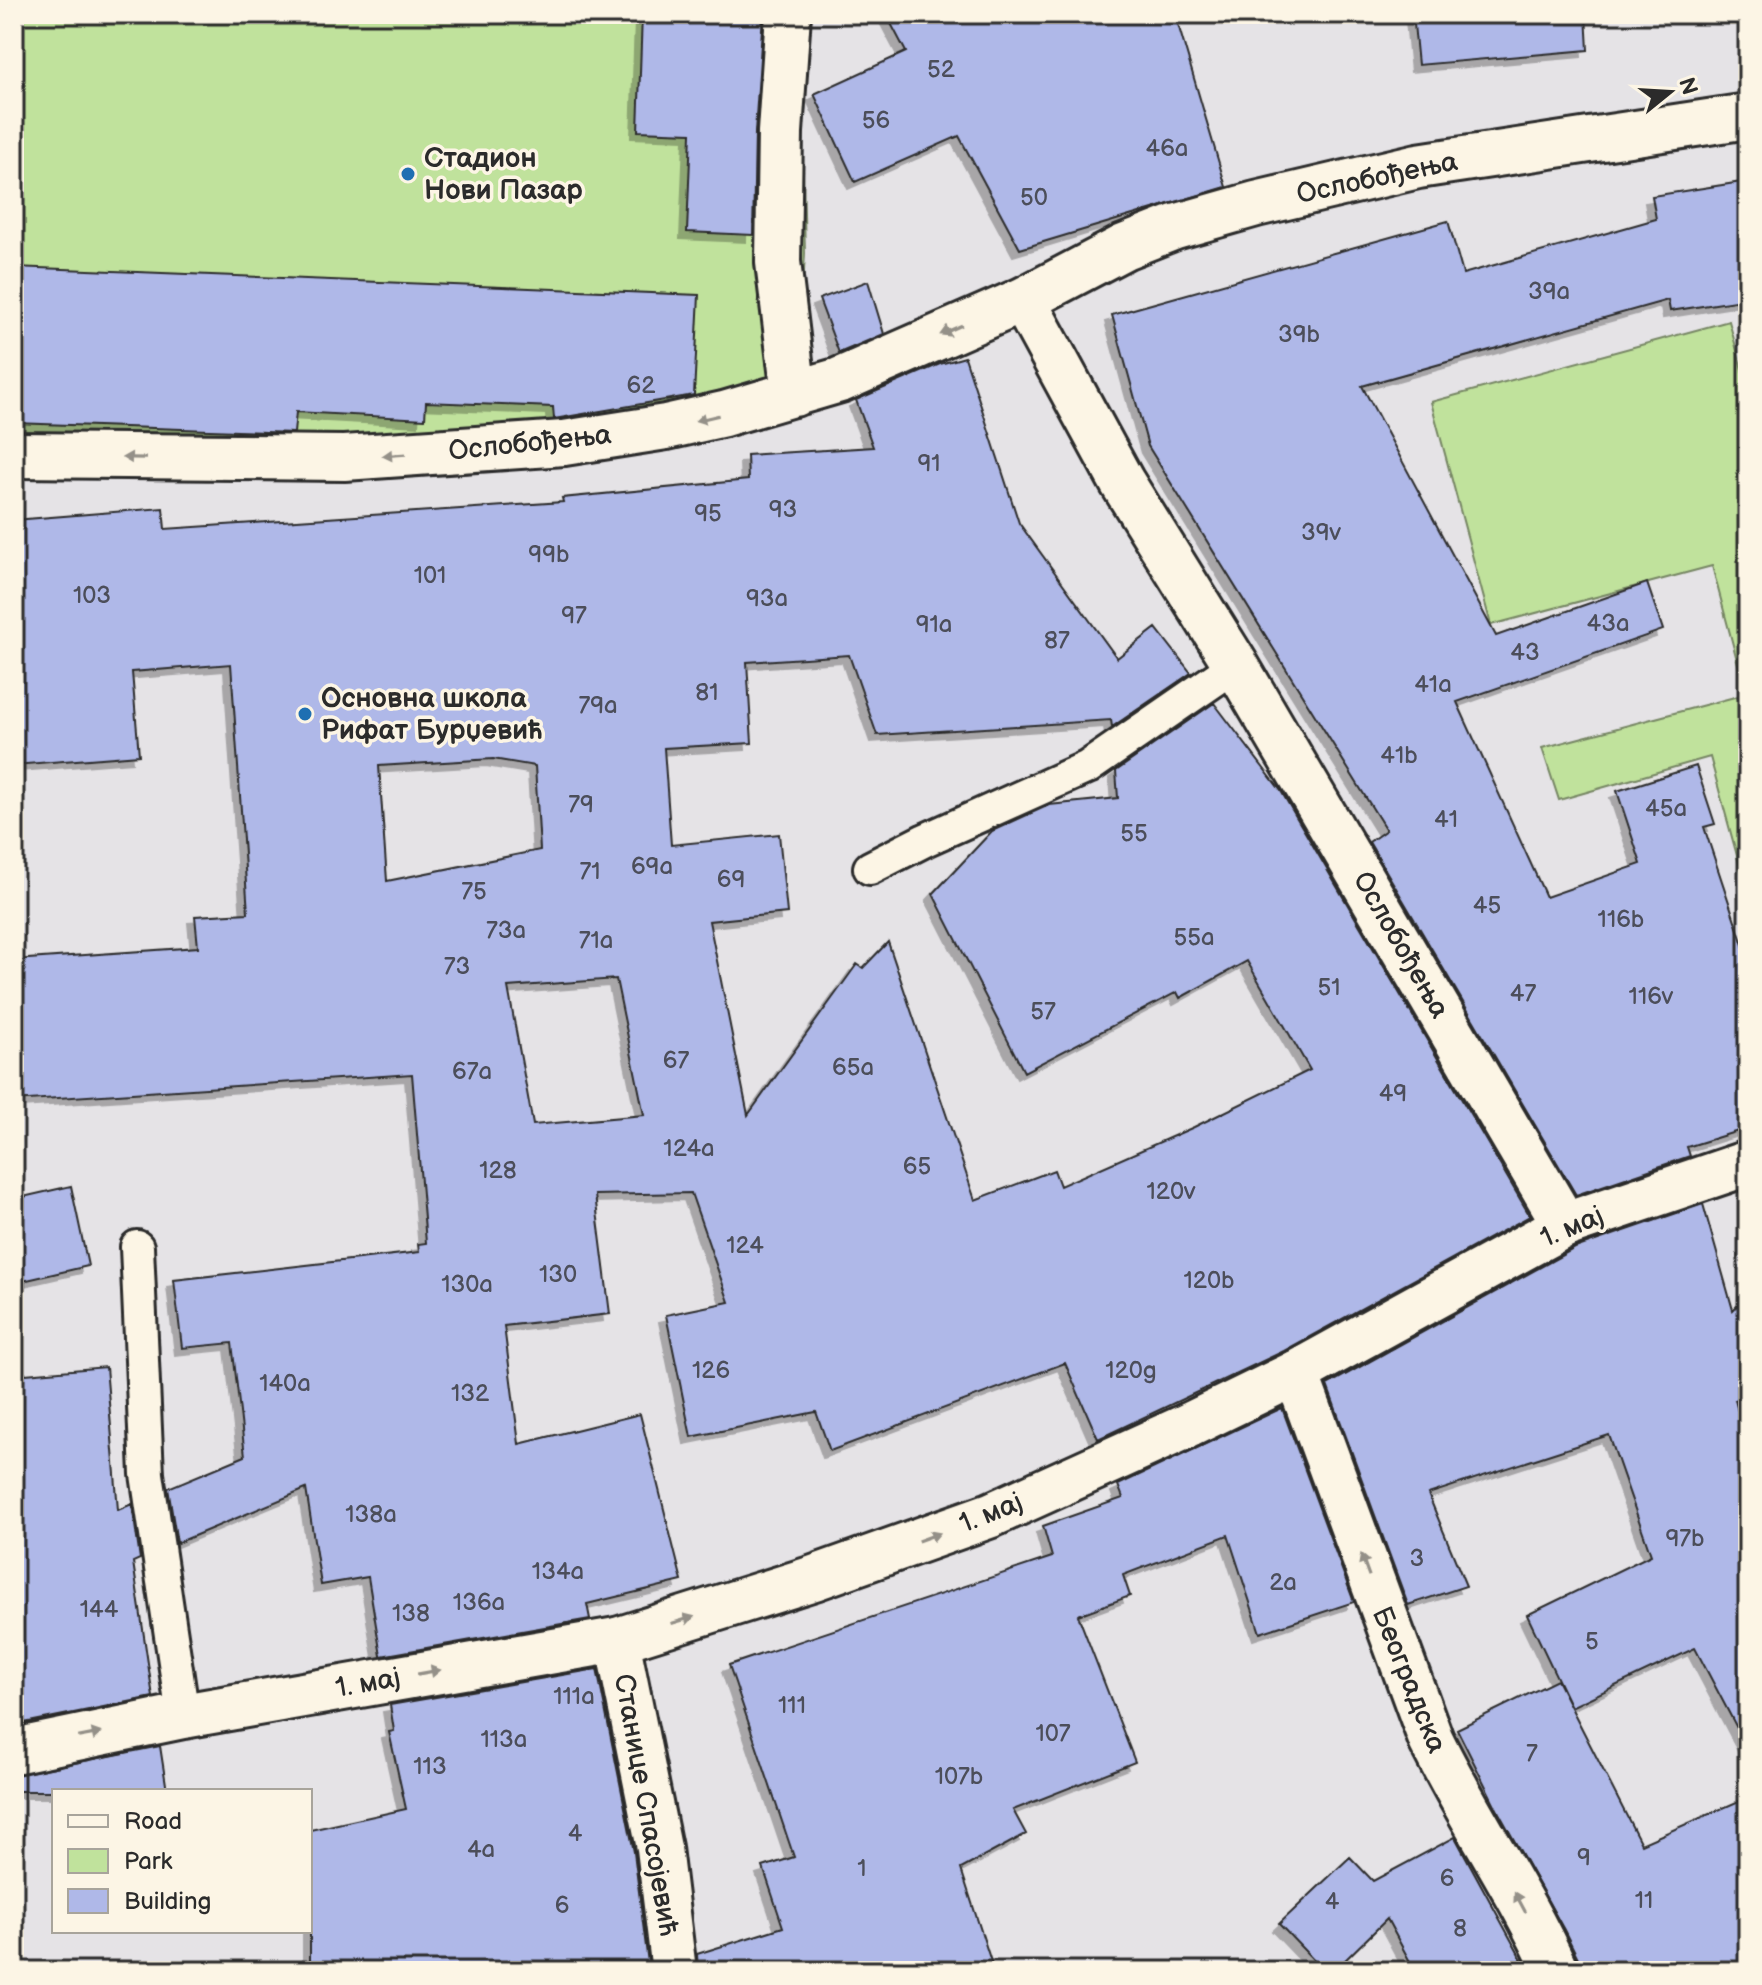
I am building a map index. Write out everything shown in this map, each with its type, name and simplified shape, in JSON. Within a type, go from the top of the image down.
[{"type":"street","points":[[788,14],[780,132],[778,262],[794,394]]},
{"type":"street","name":"Ослобођења","points":[[14,455],[344,458],[564,443],[666,427],[840,380],[1023,300],[1124,247],[1175,227],[1256,204],[1418,166],[1748,116]]},
{"type":"street","name":"Ослобођења","points":[[1023,300],[1122,482],[1236,665],[1565,1225]]},
{"type":"street","name":"1. мај","points":[[14,1751],[183,1716],[617,1640],[814,1578],[991,1515],[1121,1457],[1296,1373],[1565,1225],[1748,1163]]},
{"type":"street","name":"Београдска","points":[[1296,1373],[1431,1740],[1459,1798],[1511,1885],[1556,1971]]},
{"type":"street","name":"Станице Спасојевић","points":[[617,1640],[659,1848],[674,1971]]},
{"type":"lane","points":[[870,868],[1088,767],[1236,665]]},
{"type":"lane","points":[[137,1247],[147,1474],[183,1716]]},
{"type":"green space","name":"Стадион Нови Пазар","points":[[14,14],[799,14],[805,253],[797,397],[666,427],[14,455]]},
{"type":"green space","points":[[1729,321],[1748,392],[1748,896],[1710,757],[1559,800],[1542,748],[1746,694],[1712,566],[1491,625],[1431,402]]},
{"type":"building","points":[[642,14],[763,14],[755,132],[753,235],[687,232],[691,133],[638,131]]},
{"type":"building","points":[[886,14],[1175,14],[1226,187],[1020,249],[959,136],[855,182],[814,94],[906,52]]},
{"type":"building","points":[[1413,14],[1586,14],[1588,50],[1418,65]]},
{"type":"building","points":[[1748,181],[1748,299],[1670,311],[1668,300],[1362,386],[1496,636],[1647,583],[1663,630],[1457,702],[1546,897],[1641,864],[1617,791],[1696,766],[1715,824],[1704,827],[1748,960],[1748,1128],[1687,1147],[1690,1156],[1576,1195],[1369,842],[1386,830],[1148,446],[1112,315],[1448,221],[1463,274],[1656,219],[1652,196]]},
{"type":"building","points":[[14,267],[699,295],[694,395],[554,419],[553,407],[426,402],[425,419],[296,412],[294,433],[14,423]]},
{"type":"building","points":[[868,281],[884,334],[839,353],[819,299]]},
{"type":"building","points":[[965,357],[1019,523],[1117,658],[1156,628],[1191,673],[1112,727],[1111,720],[877,735],[849,655],[747,662],[752,743],[664,748],[671,845],[779,834],[787,913],[709,921],[748,1115],[857,964],[863,968],[888,942],[975,1200],[1054,1170],[1060,1186],[1194,1127],[1310,1070],[1247,961],[1180,998],[1177,992],[1024,1072],[933,894],[992,831],[1049,805],[1118,798],[1116,771],[1214,703],[1281,791],[1530,1216],[1284,1351],[1098,1439],[1065,1363],[830,1451],[816,1412],[691,1437],[666,1315],[729,1302],[691,1193],[595,1195],[610,1314],[504,1326],[519,1444],[640,1414],[682,1581],[587,1604],[590,1619],[381,1656],[368,1577],[321,1585],[306,1489],[177,1543],[168,1488],[245,1456],[232,1343],[182,1348],[174,1280],[419,1252],[418,1244],[426,1243],[412,1074],[14,1101],[14,960],[198,947],[195,916],[248,913],[231,664],[132,672],[139,755],[14,765],[14,520],[163,508],[165,529],[563,502],[562,498],[748,480],[747,455],[873,447],[856,400],[940,364]],"holes":[[[493,759],[535,766],[540,850],[387,881],[379,766]],[[616,979],[644,1115],[533,1125],[508,987]]]},
{"type":"building","points":[[71,1186],[88,1266],[14,1283],[14,1199]]},
{"type":"building","points":[[1703,1204],[1733,1310],[1748,1295],[1748,1396],[1735,1400],[1748,1448],[1748,1749],[1695,1648],[1571,1707],[1527,1615],[1651,1555],[1609,1435],[1428,1494],[1466,1586],[1408,1605],[1327,1385],[1575,1248]]},
{"type":"building","points":[[106,1367],[118,1510],[132,1504],[140,1559],[133,1562],[153,1697],[14,1725],[14,1528],[23,1526],[14,1422],[14,1375]]},
{"type":"building","points":[[1282,1408],[1354,1602],[1260,1633],[1228,1535],[1123,1575],[1130,1596],[1078,1615],[1135,1762],[1013,1810],[1026,1834],[961,1869],[994,1971],[698,1971],[697,1954],[783,1927],[763,1867],[794,1857],[729,1665],[1052,1557],[1043,1526],[1123,1498],[1118,1485]]},
{"type":"building","points":[[597,1669],[634,1852],[649,1971],[310,1971],[312,1830],[406,1809],[389,1732],[394,1731],[390,1705]]},
{"type":"building","points":[[1557,1680],[1641,1844],[1748,1797],[1748,1971],[1581,1971],[1564,1930],[1457,1729]]},
{"type":"building","points":[[160,1746],[167,1789],[14,1791],[14,1775]]},
{"type":"building","points":[[1455,1837],[1528,1971],[1415,1971],[1387,1919],[1334,1971],[1324,1971],[1279,1924],[1350,1857],[1373,1881]]},
{"type":"place","name":"Стадион Нови Пазар","points":[[408,174]]},
{"type":"place","name":"Основна школа Рифат Бурџевић","points":[[305,714]]}]
